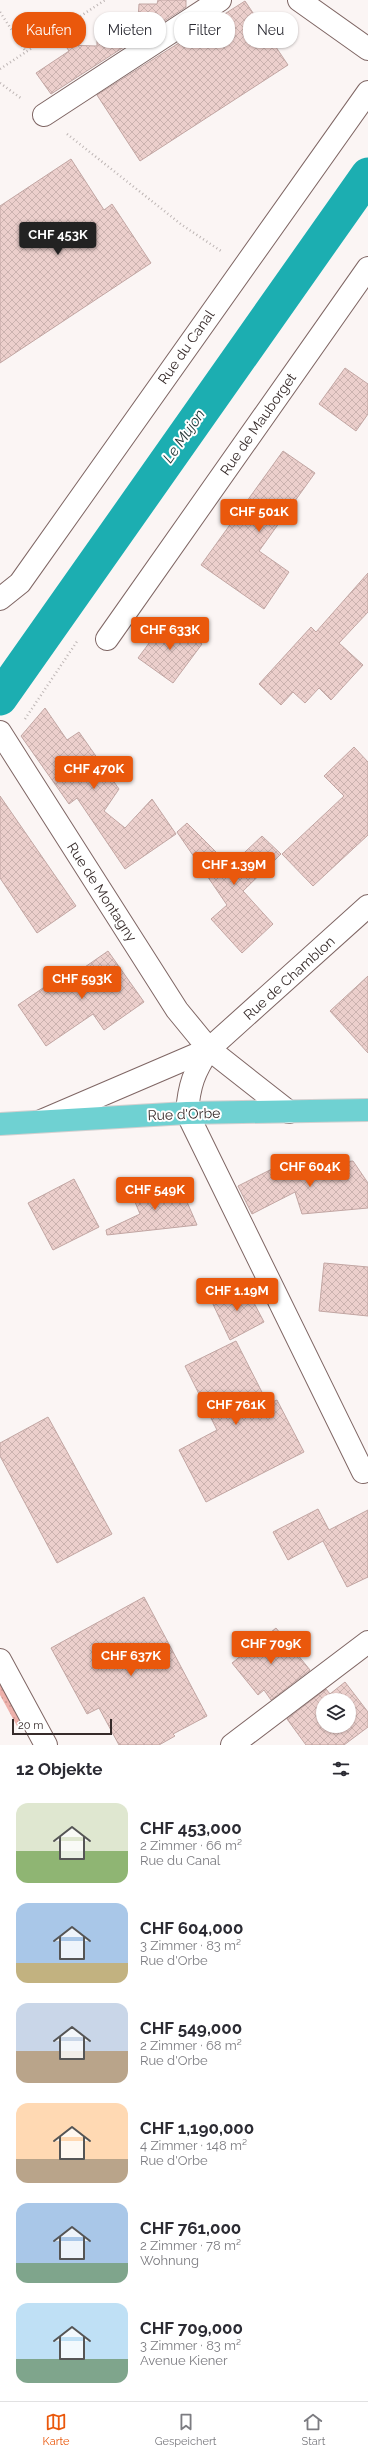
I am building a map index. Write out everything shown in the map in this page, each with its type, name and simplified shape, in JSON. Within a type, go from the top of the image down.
[{"type":"main road","name":"Rue d'Orbe","points":[[0,1124],[187,1113],[368,1110]]},
{"type":"street","points":[[44,115],[220,0]]},
{"type":"street","points":[[300,0],[368,50]]},
{"type":"street","name":"Rue du Canal","points":[[0,599],[20,583],[243,265],[368,92]]},
{"type":"street","name":"Rue de Mauborget","points":[[107,639],[368,268]]},
{"type":"street","name":"Rue de Montagny","points":[[4,738],[177,1010],[209,1049]]},
{"type":"street","name":"Rue de Chamblon","points":[[187,1113],[189,1088],[195,1070],[209,1049],[368,906]]},
{"type":"street","points":[[209,1049],[289,1112]]},
{"type":"street","name":"Rue de Chamblon","points":[[36,1123],[209,1049]]},
{"type":"street","points":[[187,1113],[363,1472]]},
{"type":"street","points":[[232,1745],[368,1642]]},
{"type":"street","points":[[0,1660],[46,1745]]},
{"type":"path","points":[[0,69],[105,0]]},
{"type":"path","points":[[0,12],[26,52]]},
{"type":"path","points":[[0,83],[44,115],[182,226],[243,265]]},
{"type":"path","points":[[22,722],[79,638]]},
{"type":"shaded area","points":[[0,1683],[20,1721],[17,1726],[0,1695]]},
{"type":"building","points":[[158,0],[186,0],[186,7],[178,12],[174,12],[174,15],[166,20],[166,12],[138,12],[139,4],[157,4]]},
{"type":"building","points":[[245,1],[252,12],[243,12],[243,48],[277,48],[288,65],[140,161],[97,95],[174,46],[174,48],[235,48],[235,12],[228,12]]},
{"type":"building","points":[[86,46],[94,46],[94,48],[122,48],[51,94],[36,73],[69,51],[67,48],[86,48]]},
{"type":"building","points":[[71,159],[104,210],[112,204],[151,263],[0,363],[0,206]]},
{"type":"building","points":[[345,368],[368,384],[368,414],[356,431],[319,404]]},
{"type":"building","points":[[283,451],[315,473],[259,551],[289,572],[264,609],[201,565]]},
{"type":"building","points":[[368,573],[368,612],[339,643],[363,665],[331,700],[319,688],[305,703],[293,692],[281,705],[259,684],[311,627],[316,632]]},
{"type":"building","points":[[167,619],[202,644],[173,683],[138,658]]},
{"type":"building","points":[[45,708],[67,740],[79,732],[119,789],[104,811],[125,828],[152,799],[176,834],[125,869],[77,798],[69,804],[21,736]]},
{"type":"building","points":[[354,747],[368,762],[368,835],[313,886],[282,854],[344,796],[324,776]]},
{"type":"building","points":[[0,796],[76,906],[37,933],[0,878]]},
{"type":"building","points":[[187,823],[230,866],[262,836],[281,854],[243,891],[273,924],[242,953],[211,919],[227,905],[177,832]]},
{"type":"building","points":[[108,951],[144,1002],[104,1030],[93,1014],[46,1046],[18,1005],[68,971],[72,976]]},
{"type":"building","points":[[368,976],[368,1053],[330,1011]]},
{"type":"building","points":[[353,1161],[368,1183],[368,1208],[302,1214],[295,1192],[252,1214],[238,1186],[272,1169]]},
{"type":"building","points":[[157,1178],[168,1202],[184,1195],[197,1225],[107,1235],[106,1230],[140,1214],[130,1190]]},
{"type":"building","points":[[74,1179],[99,1227],[53,1250],[28,1203]]},
{"type":"building","points":[[324,1263],[368,1267],[368,1316],[319,1311]]},
{"type":"building","points":[[244,1284],[264,1322],[230,1340],[211,1300]]},
{"type":"building","points":[[236,1341],[268,1404],[277,1400],[304,1452],[206,1502],[179,1450],[217,1430],[185,1366]]},
{"type":"building","points":[[48,1417],[112,1534],[57,1563],[0,1456],[0,1443]]},
{"type":"building","points":[[318,1509],[329,1530],[368,1510],[368,1577],[347,1587],[323,1541],[288,1560],[273,1532]]},
{"type":"building","points":[[144,1597],[207,1716],[173,1734],[175,1736],[159,1745],[119,1745],[99,1708],[87,1714],[51,1648]]},
{"type":"building","points":[[276,1628],[310,1670],[271,1700],[264,1690],[258,1695],[232,1663]]},
{"type":"building","points":[[345,1682],[353,1693],[331,1693]]},
{"type":"building","points":[[326,1689],[329,1693],[321,1693]]},
{"type":"building","points":[[356,1696],[368,1712],[368,1727],[344,1745],[306,1745],[287,1719],[316,1697],[316,1733],[356,1733]]},
{"type":"waterway","name":"Le Mujon","points":[[0,698],[368,175]]}]
